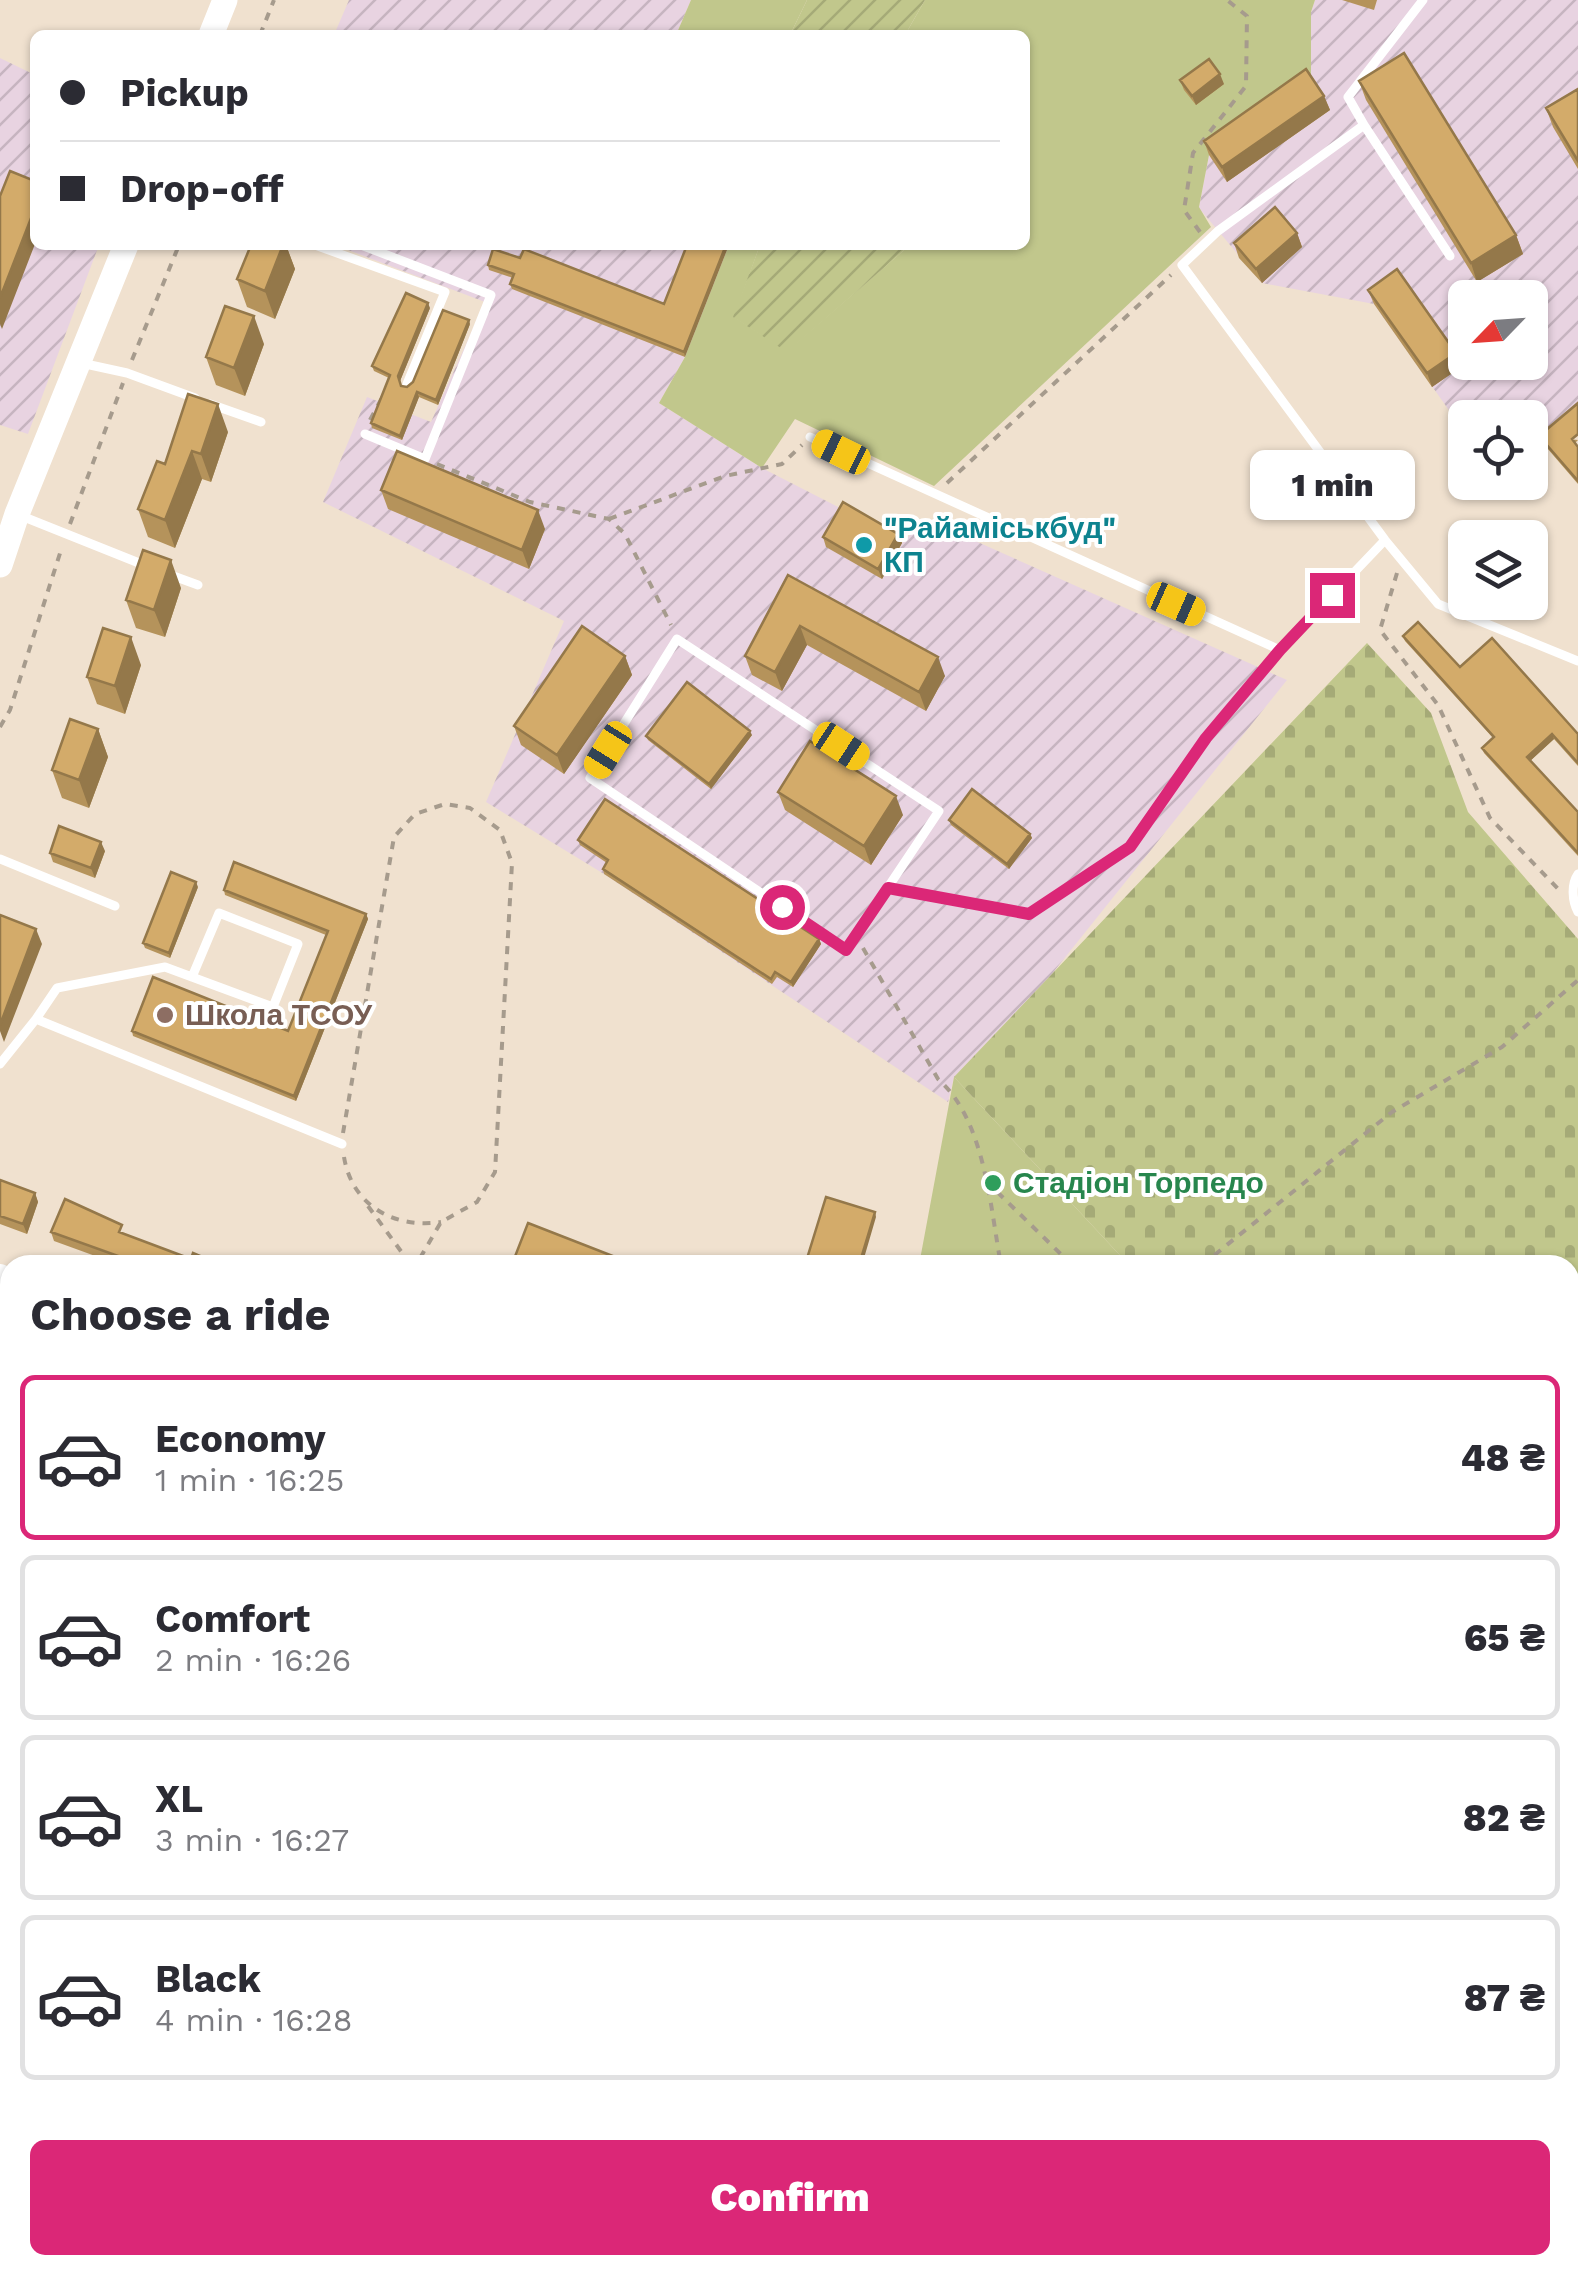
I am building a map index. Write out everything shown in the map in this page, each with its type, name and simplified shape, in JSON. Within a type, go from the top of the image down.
[{"type":"main road","points":[[213,30],[225,0]]},
{"type":"main road","points":[[0,564],[9,527],[124,250]]},
{"type":"lane","points":[[1422,0],[1348,97],[1450,256]]},
{"type":"lane","points":[[1364,125],[1182,265],[1400,560],[1438,604],[1578,660]]},
{"type":"lane","points":[[329,250],[444,292],[406,384]]},
{"type":"lane","points":[[364,434],[425,459],[492,295],[374,250]]},
{"type":"lane","points":[[78,362],[127,374],[261,422]]},
{"type":"lane","points":[[810,437],[1280,650]]},
{"type":"lane","points":[[9,527],[66,536],[198,584]]},
{"type":"lane","points":[[888,888],[1029,914],[1130,847],[1206,738],[1280,650],[1385,540]]},
{"type":"lane","points":[[677,638],[939,811],[846,950],[590,778],[677,638]]},
{"type":"lane","points":[[0,859],[115,906]]},
{"type":"lane","points":[[1576,909],[1573,881],[1578,874]]},
{"type":"lane","points":[[0,1064],[57,988],[165,967],[192,977],[273,1007],[298,944],[219,913],[192,977]]},
{"type":"lane","points":[[36,1019],[342,1144]]},
{"type":"path","points":[[262,30],[274,0]]},
{"type":"path","points":[[1207,242],[1184,210],[1193,153],[1246,86],[1247,16],[1227,0]]},
{"type":"path","points":[[0,726],[10,710],[66,536],[177,250]]},
{"type":"path","points":[[934,496],[1182,265]]},
{"type":"path","points":[[364,434],[381,396],[406,384]]},
{"type":"path","points":[[608,519],[725,476],[782,464],[810,437]]},
{"type":"path","points":[[425,459],[530,502],[608,519],[625,534],[677,638]]},
{"type":"path","points":[[1400,560],[1380,630],[1438,705],[1490,818],[1576,909]]},
{"type":"path","points":[[405,1255],[346,1172],[342,1144],[394,838],[416,814],[446,804],[470,808],[500,830],[512,863],[495,1172],[477,1202],[442,1222],[420,1255]]},
{"type":"path","points":[[856,936],[938,1079],[951,1090],[968,1117],[986,1181],[998,1255]]},
{"type":"path","points":[[1214,1255],[1392,1112],[1502,1047],[1578,980]]},
{"type":"path","points":[[986,1181],[1062,1255]]},
{"type":"path","points":[[359,1194],[390,1218],[408,1224],[442,1222]]},
{"type":"shaded area","points":[[349,0],[691,0],[678,30],[336,30]]},
{"type":"shaded area","points":[[1315,0],[1578,0],[1578,409],[1548,435],[1548,400],[1448,400],[1448,409],[1374,304],[1262,283],[1199,208],[1209,155],[1311,12]]},
{"type":"shaded area","points":[[0,58],[30,73],[30,250],[97,250],[28,434],[0,425]]},
{"type":"shaded area","points":[[348,250],[727,250],[685,357],[659,403],[762,468],[846,511],[827,546],[882,578],[902,543],[926,519],[1287,680],[1051,975],[954,1077],[948,1102],[604,874],[486,802],[564,621],[323,502],[367,397],[431,422],[485,302]]},
{"type":"green space","points":[[691,0],[807,0],[792,30],[678,30]]},
{"type":"green space","points":[[807,0],[925,0],[908,30],[792,30]]},
{"type":"green space","points":[[925,0],[1315,0],[1311,12],[1311,84],[1209,155],[1199,207],[1211,227],[934,486],[795,419],[762,468],[659,403],[685,357],[727,250],[758,250],[734,317],[787,351],[904,250],[1030,250],[1030,30],[908,30]]},
{"type":"green space","points":[[758,250],[904,250],[787,352],[733,317]]},
{"type":"green space","points":[[1367,643],[1431,713],[1468,812],[1578,939],[1578,1255],[1120,1255],[954,1077]]},
{"type":"green space","name":"Стадіон Торпедо","points":[[954,1077],[1120,1255],[921,1255]]},
{"type":"building","points":[[1404,53],[1516,235],[1471,263],[1359,81]]},
{"type":"building","points":[[1209,59],[1220,74],[1192,96],[1180,80]]},
{"type":"building","points":[[1306,69],[1324,96],[1222,167],[1204,141]]},
{"type":"building","points":[[1578,89],[1578,161],[1546,108]]},
{"type":"building","points":[[10,171],[30,179],[30,221],[0,298],[0,196]]},
{"type":"building","points":[[1275,207],[1297,233],[1256,269],[1234,243]]},
{"type":"building","points":[[249,250],[281,250],[265,291],[237,279]]},
{"type":"building","points":[[493,250],[520,258],[527,250],[664,304],[685,250],[724,250],[684,352],[510,284],[514,274],[488,265]]},
{"type":"building","points":[[1397,269],[1448,342],[1448,359],[1427,373],[1368,290]]},
{"type":"building","points":[[406,293],[428,303],[398,376],[401,386],[413,382],[443,310],[469,320],[436,400],[417,392],[400,436],[371,423],[390,375],[372,366]]},
{"type":"building","points":[[225,306],[254,316],[234,368],[206,357]]},
{"type":"building","points":[[188,394],[218,404],[201,454],[192,451],[165,520],[138,509],[157,461],[165,464]]},
{"type":"building","points":[[1578,403],[1578,434],[1572,439],[1578,447],[1578,481],[1548,446],[1548,428]]},
{"type":"building","points":[[397,451],[538,510],[522,550],[381,490]]},
{"type":"building","name":"\"Райаміськбуд\" КП","points":[[843,502],[898,534],[878,569],[823,537]]},
{"type":"building","points":[[143,550],[171,560],[154,610],[126,600]]},
{"type":"building","points":[[788,575],[938,657],[919,692],[800,626],[775,672],[745,656]]},
{"type":"building","points":[[1418,622],[1460,667],[1492,638],[1578,734],[1578,763],[1552,734],[1527,757],[1578,812],[1578,853],[1482,748],[1494,737],[1403,636]]},
{"type":"building","points":[[582,626],[625,656],[557,755],[514,726]]},
{"type":"building","points":[[103,628],[131,637],[115,686],[87,677]]},
{"type":"building","points":[[687,682],[750,731],[709,784],[646,736]]},
{"type":"building","points":[[70,719],[98,729],[79,780],[52,770]]},
{"type":"building","points":[[810,741],[896,796],[864,846],[778,792]]},
{"type":"building","points":[[972,789],[1030,834],[1007,864],[949,820]]},
{"type":"building","points":[[605,799],[819,939],[791,982],[775,972],[771,979],[603,869],[608,860],[578,840]]},
{"type":"building","points":[[59,826],[101,842],[91,868],[50,853]]},
{"type":"building","points":[[234,862],[366,914],[294,1096],[132,1031],[153,977],[288,1031],[328,931],[224,890]]},
{"type":"building","points":[[171,872],[196,882],[169,953],[143,943]]},
{"type":"building","points":[[0,915],[36,929],[0,1025]]},
{"type":"building","points":[[0,1180],[35,1193],[23,1224],[0,1216]]},
{"type":"building","points":[[826,1197],[875,1212],[862,1255],[808,1255]]},
{"type":"building","points":[[65,1199],[122,1225],[119,1232],[180,1255],[115,1255],[51,1232]]},
{"type":"building","points":[[528,1223],[610,1255],[516,1255]]},
{"type":"place","name":"\"Райаміськбуд\" КП","points":[[864,545]]},
{"type":"place","name":"Школа ТСОУ","points":[[165,1015]]},
{"type":"place","name":"Стадіон Торпедо","points":[[993,1183]]},
{"type":"route","points":[[782,907],[846,950],[888,888],[1029,914],[1130,847],[1206,738],[1332,595]]}]
